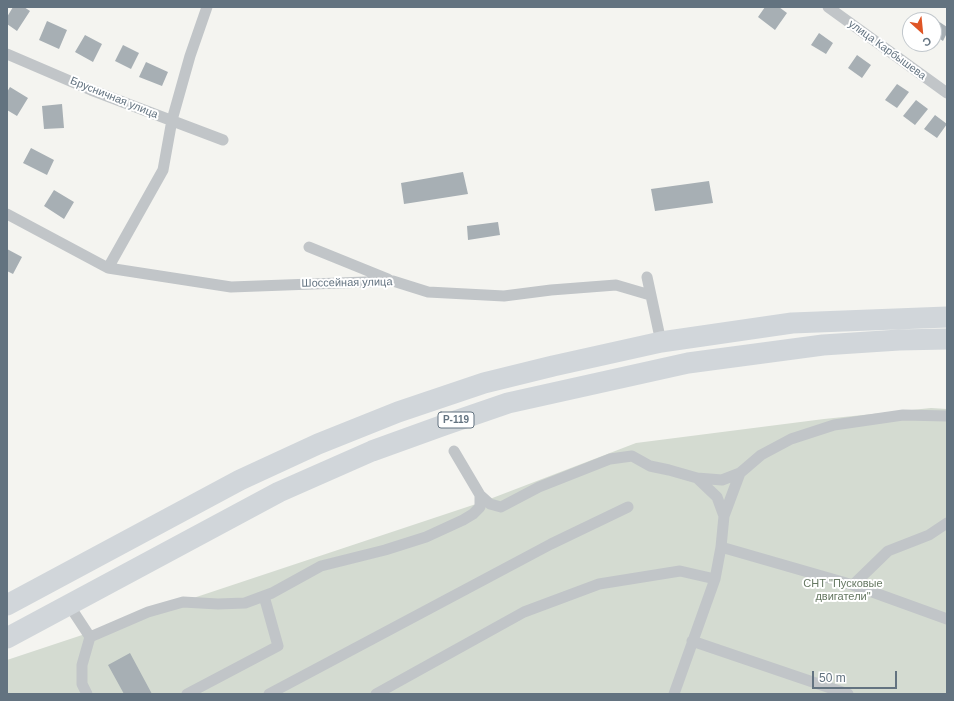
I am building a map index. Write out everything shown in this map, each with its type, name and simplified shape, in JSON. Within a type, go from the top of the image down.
[{"type":"highway","name":"Р-119","points":[[7,605],[240,480],[347,432],[398,412],[484,383],[661,342],[792,323],[947,317]]},
{"type":"highway","name":"Р-119","points":[[7,638],[280,492],[372,451],[444,424],[508,403],[695,361],[824,345],[899,340],[947,339]]},
{"type":"street","points":[[108,268],[163,170],[172,120],[190,56],[207,7]]},
{"type":"street","name":"улица Карбышева","points":[[828,7],[947,93]]},
{"type":"street","name":"Брусничная улица","points":[[7,54],[92,90],[223,140]]},
{"type":"street","name":"Шоссейная улица","points":[[7,214],[108,268],[231,287],[393,281],[428,292],[504,296],[551,290],[616,285],[650,295]]},
{"type":"street","points":[[310,247],[393,281]]},
{"type":"street","points":[[647,277],[661,342]]},
{"type":"street","points":[[454,451],[480,495],[490,504],[501,507],[539,486],[610,459],[632,456],[650,466],[697,478],[722,480],[740,473],[761,455],[791,439],[834,425],[903,415],[947,416]]},
{"type":"street","points":[[674,694],[715,579],[721,547],[724,516],[740,473]]},
{"type":"street","points":[[697,478],[717,497],[724,516]]},
{"type":"street","points":[[90,637],[148,612],[183,602],[218,604],[245,603],[272,593],[321,566],[385,550],[426,537],[463,520],[473,514],[480,507],[480,495]]},
{"type":"street","points":[[269,694],[544,547],[628,507]]},
{"type":"street","points":[[853,585],[888,551],[929,535],[947,523]]},
{"type":"street","points":[[721,547],[853,585],[947,619]]},
{"type":"street","points":[[376,694],[524,612],[599,584],[680,571],[715,579]]},
{"type":"street","points":[[187,694],[278,646],[264,596]]},
{"type":"street","points":[[69,605],[90,637],[82,665],[82,684],[87,694]]},
{"type":"street","points":[[692,641],[848,694]]},
{"type":"green space","name":"СНТ \"Пусковые двигатели\"","points":[[931,408],[947,409],[947,694],[7,694],[7,660],[482,502],[636,443],[824,419]]},
{"type":"building","points":[[13,7],[24,7],[30,11],[17,31],[7,24],[7,17]]},
{"type":"building","points":[[765,7],[779,7],[787,13],[775,30],[758,17]]},
{"type":"building","points":[[47,21],[67,30],[59,49],[39,40]]},
{"type":"building","points":[[942,24],[947,27],[947,33],[943,41]]},
{"type":"building","points":[[819,33],[833,43],[826,54],[811,45]]},
{"type":"building","points":[[85,35],[102,44],[93,62],[75,52]]},
{"type":"building","points":[[123,45],[139,53],[131,69],[115,61]]},
{"type":"building","points":[[857,55],[871,65],[862,78],[848,68]]},
{"type":"building","points":[[146,62],[168,72],[162,86],[139,77]]},
{"type":"building","points":[[897,84],[909,92],[897,108],[885,100]]},
{"type":"building","points":[[10,87],[28,98],[17,116],[7,110],[7,92]]},
{"type":"building","points":[[916,100],[928,109],[915,125],[903,116]]},
{"type":"building","points":[[62,104],[64,128],[44,129],[42,106]]},
{"type":"building","points":[[935,115],[947,124],[937,138],[924,129]]},
{"type":"building","points":[[31,148],[54,160],[47,175],[23,163]]},
{"type":"building","points":[[463,172],[468,194],[404,204],[401,183]]},
{"type":"building","points":[[709,181],[713,203],[655,211],[651,189]]},
{"type":"building","points":[[54,190],[74,202],[64,219],[44,206]]},
{"type":"building","points":[[498,222],[500,235],[468,240],[467,226]]},
{"type":"building","points":[[7,249],[22,257],[13,274],[7,271]]},
{"type":"building","points":[[130,653],[152,694],[124,694],[108,665]]}]
